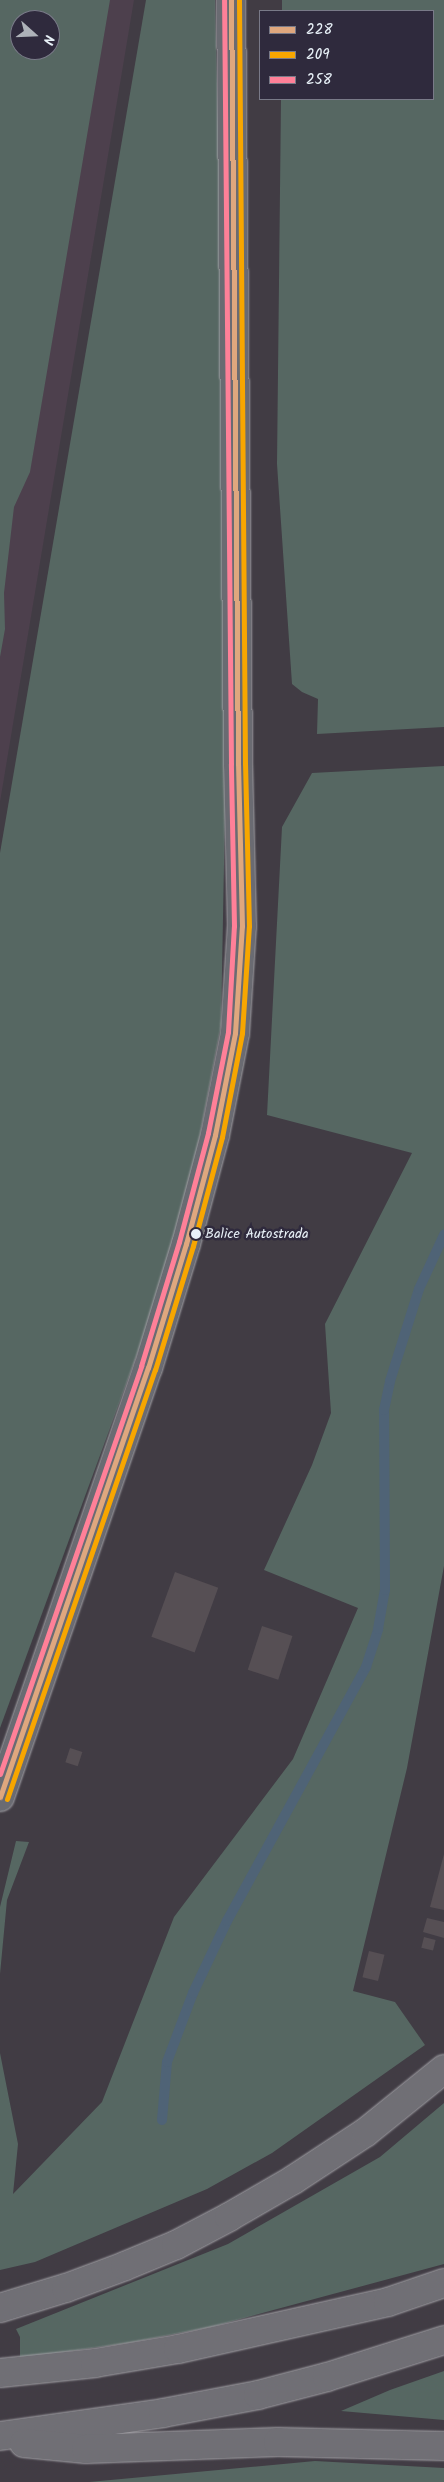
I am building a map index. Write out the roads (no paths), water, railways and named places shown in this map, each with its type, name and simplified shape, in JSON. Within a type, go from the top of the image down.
[{"type":"highway","points":[[0,2308],[66,2288],[125,2266],[176,2245],[229,2217],[293,2180],[366,2132],[444,2069]]},
{"type":"highway","points":[[0,2373],[95,2363],[178,2350],[388,2302],[444,2283]]},
{"type":"highway","points":[[0,2436],[163,2412],[258,2395],[327,2377],[444,2340]]},
{"type":"highway","points":[[0,2441],[86,2449],[278,2442],[444,2446]]},
{"type":"street","points":[[0,1798],[148,1368],[186,1244],[212,1144],[235,1033],[242,926],[238,744],[232,0]]},
{"type":"waterway","points":[[162,2120],[167,2062],[193,1993],[227,1921],[366,1667],[378,1629],[385,1590],[384,1410],[390,1381],[419,1289],[444,1235]]},
{"type":"place","name":"Balice Autostrada","points":[[196,1234]]}]
